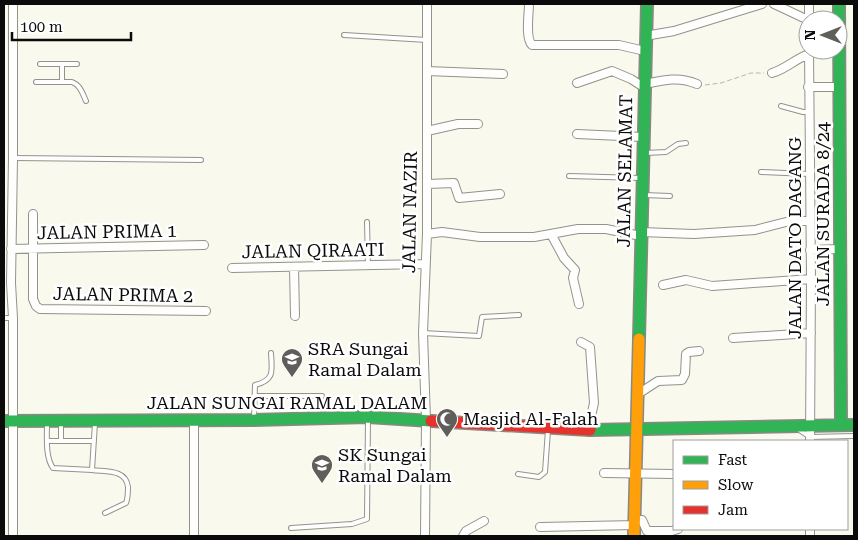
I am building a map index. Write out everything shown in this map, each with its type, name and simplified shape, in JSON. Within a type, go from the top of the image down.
[{"type":"street","points":[[13,4],[14,158],[11,249],[7,283],[13,318],[8,421],[13,536]]},
{"type":"street","name":"JALAN NAZIR","points":[[425,536],[426,420],[423,333],[426,234],[426,4]]},
{"type":"street","points":[[529,4],[528,36],[529,42],[532,45],[620,46],[645,51]]},
{"type":"street","name":"JALAN SELAMAT","points":[[635,527],[647,4]]},
{"type":"street","points":[[645,36],[674,32],[762,4]]},
{"type":"street","points":[[774,4],[798,15]]},
{"type":"street","name":"JALAN SURADA 8/24","points":[[839,4],[841,425]]},
{"type":"street","points":[[772,73],[782,70],[798,58]]},
{"type":"street","name":"JALAN DATO DAGANG","points":[[809,60],[811,279],[810,434]]},
{"type":"street","points":[[426,71],[504,74]]},
{"type":"street","points":[[577,82],[612,71],[645,86],[672,79],[687,79],[697,84]]},
{"type":"street","points":[[808,87],[840,87]]},
{"type":"street","points":[[426,131],[458,124],[478,124]]},
{"type":"street","points":[[577,134],[643,137]]},
{"type":"street","points":[[426,184],[454,183],[459,198],[500,194]]},
{"type":"street","points":[[34,214],[34,248]]},
{"type":"street","points":[[426,234],[442,232],[480,236],[534,237],[578,229],[606,229],[641,234],[694,234],[755,230],[790,221],[810,221]]},
{"type":"street","points":[[551,234],[564,258],[575,270],[573,278],[579,304]]},
{"type":"street","name":"JALAN PRIMA 1","points":[[11,249],[204,245]]},
{"type":"street","name":"JALAN PRIMA 2","points":[[34,248],[33,299],[36,306],[40,309],[206,311]]},
{"type":"street","points":[[810,250],[840,248]]},
{"type":"street","name":"JALAN QIRAATI","points":[[232,268],[424,264]]},
{"type":"street","points":[[294,267],[294,316]]},
{"type":"street","points":[[663,285],[686,280],[712,286],[811,279]]},
{"type":"street","points":[[732,338],[810,333]]},
{"type":"street","points":[[581,342],[590,347],[594,403],[588,430]]},
{"type":"street","points":[[638,394],[658,381],[682,380],[685,374],[686,354],[699,351]]},
{"type":"street","name":"JALAN SUNGAI RAMAL DALAM","points":[[8,421],[194,421],[368,417],[588,430],[792,426],[810,434],[841,425],[854,425]]},
{"type":"street","points":[[194,421],[194,536]]},
{"type":"street","points":[[604,473],[673,474]]},
{"type":"street","points":[[540,527],[635,527],[642,520],[647,531],[675,530]]},
{"type":"street","points":[[463,536],[466,531],[484,521]]},
{"type":"lane","points":[[344,35],[426,40]]},
{"type":"lane","points":[[40,64],[77,64]]},
{"type":"lane","points":[[62,64],[62,82]]},
{"type":"lane","points":[[36,82],[72,82],[77,84],[86,101]]},
{"type":"lane","points":[[781,106],[809,112]]},
{"type":"lane","points":[[643,153],[666,152],[678,144],[686,143]]},
{"type":"lane","points":[[14,158],[201,160]]},
{"type":"lane","points":[[761,172],[809,174]]},
{"type":"lane","points":[[568,176],[642,178]]},
{"type":"lane","points":[[642,196],[670,196]]},
{"type":"lane","points":[[367,222],[368,265]]},
{"type":"lane","points":[[423,333],[479,336],[482,317],[519,314]]},
{"type":"lane","points":[[4,318],[13,318]]},
{"type":"lane","points":[[254,420],[255,385],[266,382],[272,374],[271,353]]},
{"type":"lane","points":[[254,396],[322,396]]},
{"type":"lane","points":[[291,528],[352,524],[367,519],[368,417]]},
{"type":"lane","points":[[47,421],[50,464],[53,468],[116,473],[122,475],[127,481],[126,503],[105,513]]},
{"type":"lane","points":[[61,421],[61,441]]},
{"type":"lane","points":[[92,470],[95,421]]},
{"type":"lane","points":[[518,474],[539,477],[545,472],[548,428]]},
{"type":"lane","points":[[810,434],[854,436]]},
{"type":"lane","points":[[48,442],[94,441]]},
{"type":"path","points":[[697,84],[709,86],[751,73],[772,73]]},
{"type":"traffic: fast","points":[[639,339],[647,4]]},
{"type":"traffic: fast","points":[[839,4],[841,425]]},
{"type":"traffic: fast","points":[[4,421],[254,420],[368,417],[431,421]]},
{"type":"traffic: fast","points":[[590,430],[854,425]]},
{"type":"traffic: slow","points":[[634,536],[639,339]]},
{"type":"traffic: jam","points":[[431,421],[590,430]]},
{"type":"place","name":"SRA Sungai Ramal Dalam","points":[[292,378]]},
{"type":"place","name":"Masjid Al-Falah","points":[[447,438]]},
{"type":"place","name":"SK Sungai Ramal Dalam","points":[[322,484]]}]
